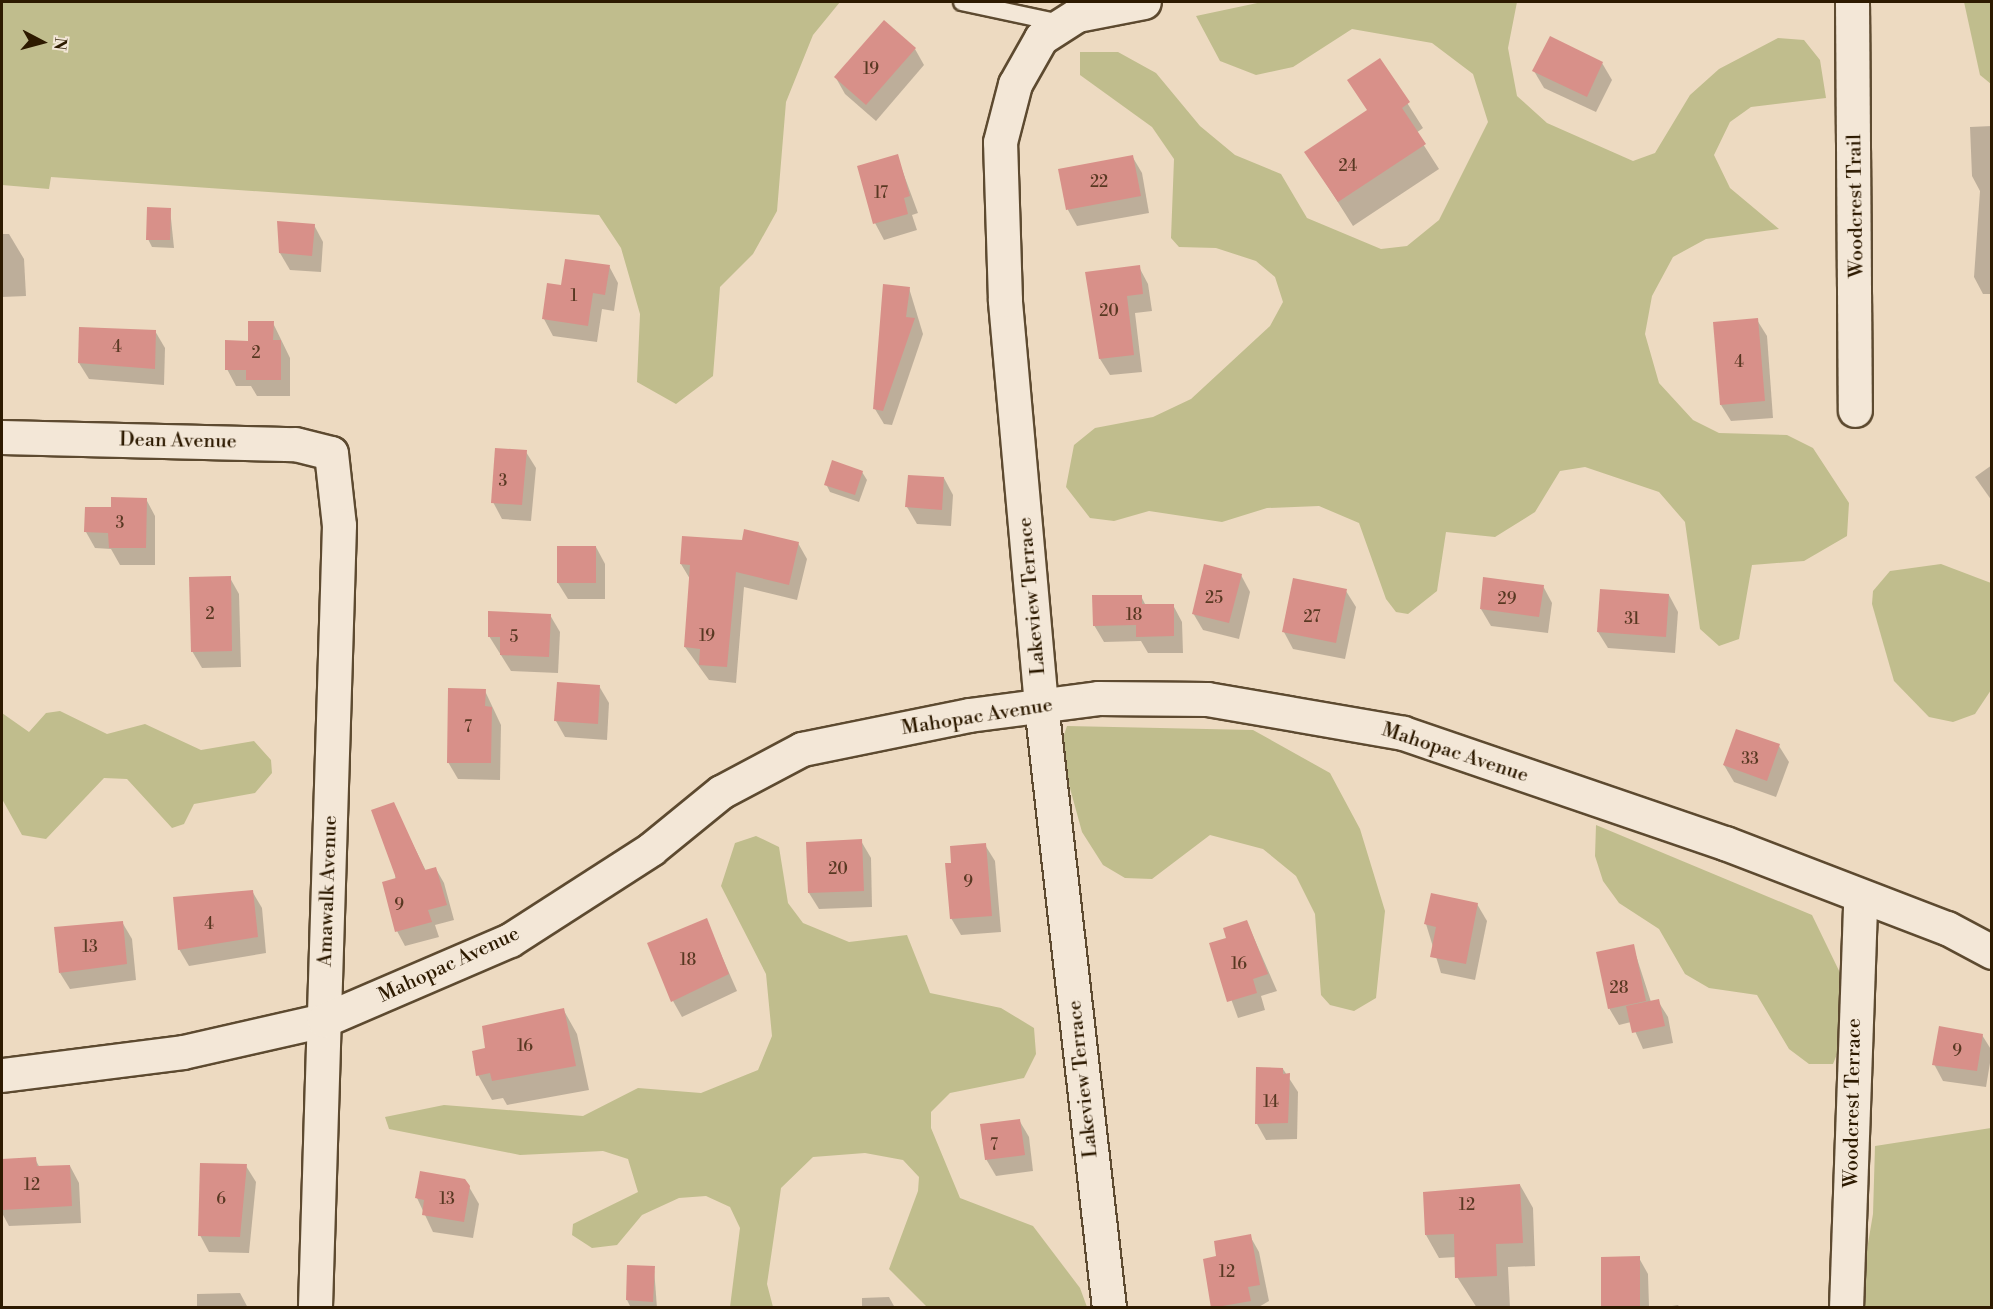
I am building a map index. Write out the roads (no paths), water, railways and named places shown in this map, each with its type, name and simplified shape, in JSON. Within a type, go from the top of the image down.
[{"type":"street","name":"Lakeview Terrace","points":[[1109,1308],[1041,705],[1005,300],[1000,141],[1015,84],[1041,38],[1077,15],[1144,2]]},
{"type":"street","name":"Woodcrest Trail","points":[[1852,2],[1855,410]]},
{"type":"street","name":"Dean Avenue","points":[[2,437],[294,444],[331,453],[337,475]]},
{"type":"street","name":"Amawalk Avenue","points":[[315,1308],[337,475]]},
{"type":"street","name":"Mahopac Avenue","points":[[2,1075],[183,1052],[324,1020],[510,940],[651,849],[721,792],[802,749],[1041,705],[1098,698],[1207,699],[1403,733],[1725,843],[1860,898],[1947,928],[1992,952]]},
{"type":"street","name":"Woodcrest Terrace","points":[[1846,1308],[1860,898]]},
{"type":"lane","points":[[962,2],[1064,24]]}]
